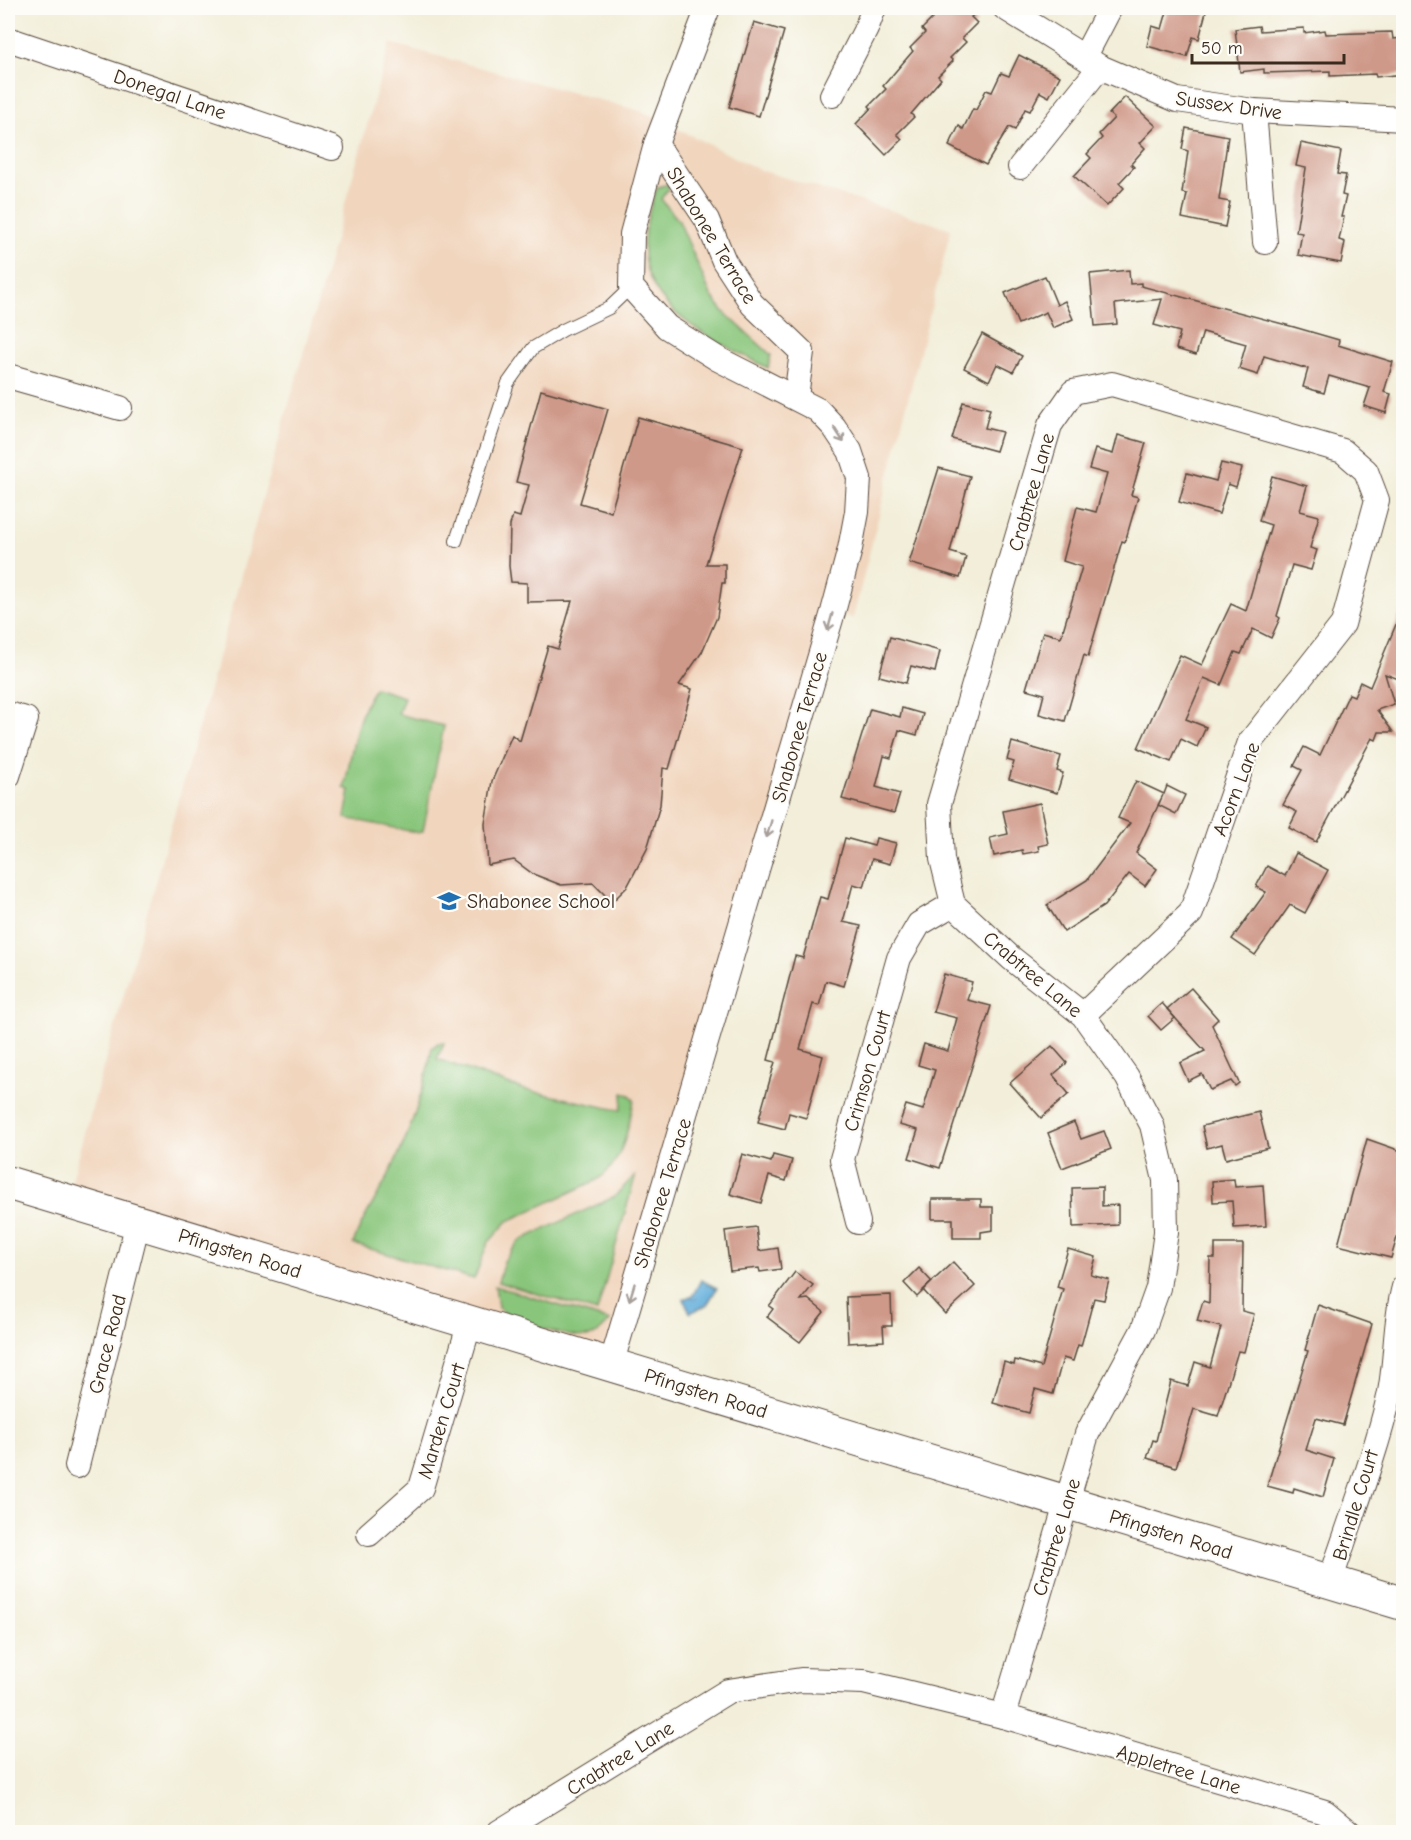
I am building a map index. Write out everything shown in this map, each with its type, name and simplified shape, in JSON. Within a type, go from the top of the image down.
[{"type":"main road","name":"Pfingsten Road","points":[[8,1183],[1404,1604]]},
{"type":"street","points":[[708,8],[656,144],[632,234],[631,287],[667,327],[718,359],[796,397]]},
{"type":"street","points":[[832,95],[866,29],[874,8]]},
{"type":"street","name":"Sussex Drive","points":[[1005,8],[1092,62],[1177,100],[1254,111],[1404,119]]},
{"type":"street","points":[[1020,167],[1092,62],[1110,8]]},
{"type":"street","name":"Donegal Lane","points":[[8,39],[332,148]]},
{"type":"street","points":[[1254,111],[1265,242]]},
{"type":"street","name":"Shabonee Terrace","points":[[611,1365],[833,612],[850,549],[859,478],[850,451],[834,427],[818,410],[796,397],[802,352],[752,304],[724,261],[707,220],[656,144]]},
{"type":"street","points":[[8,376],[120,408]]},
{"type":"street","name":"Crabtree Lane","points":[[499,1833],[728,1692],[801,1680],[864,1682],[1003,1716],[1087,1434],[1143,1330],[1158,1288],[1166,1232],[1165,1180],[1152,1125],[1127,1077],[1083,1015],[1011,958],[953,904],[942,859],[939,804],[1050,425],[1073,392],[1112,384],[1343,451]]},
{"type":"street","name":"Acorn Lane","points":[[1083,1015],[1191,913],[1250,742],[1342,624],[1377,500],[1366,471],[1343,451]]},
{"type":"street","points":[[8,714],[26,719],[8,776]]},
{"type":"street","name":"Crimson Court","points":[[858,1222],[842,1159],[899,958],[919,924],[953,904]]},
{"type":"street","name":"Grace Road","points":[[77,1466],[138,1222]]},
{"type":"street","name":"Brindle Court","points":[[1330,1582],[1389,1397],[1396,1353],[1396,1314],[1404,1287]]},
{"type":"street","name":"Marden Court","points":[[369,1534],[421,1488],[470,1322]]},
{"type":"street","name":"Appletree Lane","points":[[1003,1716],[1325,1812],[1348,1833]]},
{"type":"lane","points":[[456,541],[508,383],[533,348],[563,330],[609,308],[631,287]]},
{"type":"shaded area","name":"Shabonee School","points":[[390,43],[644,112],[760,170],[951,229],[853,618],[833,613],[611,1365],[66,1201]]},
{"type":"green space","points":[[668,184],[670,186],[661,199],[679,221],[711,295],[724,312],[771,355],[768,368],[724,345],[681,318],[664,301],[651,281],[644,258],[645,232],[658,187]]},
{"type":"green space","points":[[375,688],[404,697],[398,714],[444,726],[423,831],[419,833],[345,818],[350,790],[344,788],[355,736],[368,699]]},
{"type":"green space","points":[[438,1043],[444,1043],[437,1059],[522,1089],[621,1110],[623,1093],[630,1095],[634,1100],[623,1145],[612,1166],[595,1181],[508,1221],[488,1243],[474,1279],[353,1244],[405,1140],[421,1095],[432,1048]]},
{"type":"green space","points":[[636,1174],[597,1312],[498,1282],[504,1261],[519,1241],[614,1197]]},
{"type":"green space","points":[[495,1286],[610,1321],[603,1329],[587,1337],[540,1328],[514,1318],[498,1307]]},
{"type":"water","points":[[701,1280],[717,1288],[707,1305],[690,1313],[684,1299],[693,1295]]},
{"type":"building","points":[[943,8],[981,8],[971,17],[977,23],[962,38],[966,42],[950,58],[953,61],[938,76],[941,79],[911,114],[914,117],[897,134],[902,139],[886,155],[856,124],[871,108],[869,106],[886,89],[883,86],[913,51],[910,48],[925,33],[922,29]]},
{"type":"building","points":[[1168,8],[1207,8],[1199,39],[1193,37],[1187,57],[1147,46],[1152,26],[1162,29]]},
{"type":"building","points":[[754,22],[784,31],[759,116],[729,107]]},
{"type":"building","points":[[1259,26],[1260,31],[1304,28],[1304,33],[1325,30],[1326,34],[1392,32],[1393,39],[1404,38],[1404,74],[1376,77],[1375,74],[1330,76],[1330,71],[1264,73],[1264,69],[1240,72],[1235,29]]},
{"type":"building","points":[[1019,55],[1060,76],[1049,97],[1040,92],[1030,111],[1025,109],[1015,130],[1009,127],[986,165],[949,146],[959,126],[963,129],[973,109],[976,110],[986,90],[992,92],[1001,73],[1009,76]]},
{"type":"building","points":[[1125,97],[1156,126],[1140,143],[1145,148],[1131,164],[1134,167],[1119,183],[1124,188],[1107,206],[1074,176],[1091,158],[1087,154],[1102,138],[1099,134],[1114,118],[1109,114]]},
{"type":"building","points":[[1186,128],[1228,136],[1219,200],[1230,202],[1225,227],[1182,218],[1187,194],[1182,193],[1188,151],[1182,149]]},
{"type":"building","points":[[1301,143],[1341,151],[1337,174],[1346,175],[1342,195],[1346,196],[1339,240],[1345,242],[1341,263],[1298,255],[1302,233],[1296,232],[1306,168],[1296,166]]},
{"type":"building","points":[[1129,270],[1130,284],[1141,283],[1141,286],[1339,340],[1338,345],[1393,362],[1384,392],[1391,394],[1386,413],[1364,406],[1370,388],[1329,376],[1324,393],[1303,387],[1308,369],[1264,356],[1258,375],[1239,369],[1246,344],[1203,332],[1196,355],[1176,349],[1180,332],[1154,325],[1162,299],[1115,304],[1117,324],[1095,326],[1090,274]]},
{"type":"building","points":[[1045,276],[1057,305],[1065,301],[1073,319],[1053,328],[1046,312],[1018,324],[1005,293]]},
{"type":"building","points":[[982,334],[1022,356],[1013,372],[997,364],[989,381],[964,368]]},
{"type":"building","points":[[541,390],[608,409],[580,503],[611,512],[638,417],[743,447],[706,564],[725,564],[725,583],[722,583],[717,617],[702,652],[679,685],[692,689],[669,769],[663,768],[660,805],[647,849],[627,887],[612,902],[593,883],[561,885],[533,874],[514,860],[488,865],[485,824],[492,781],[512,735],[520,741],[548,646],[558,649],[572,601],[527,602],[527,583],[511,582],[510,525],[513,515],[520,517],[529,485],[516,482]]},
{"type":"building","points":[[963,402],[990,409],[985,428],[1002,432],[996,451],[952,439]]},
{"type":"building","points":[[1118,435],[1146,443],[1131,495],[1138,497],[1125,542],[1122,541],[1088,657],[1084,655],[1065,721],[1039,714],[1044,694],[1026,689],[1043,632],[1061,637],[1082,567],[1063,561],[1077,507],[1096,512],[1107,474],[1089,469],[1095,449],[1113,454]]},
{"type":"building","points":[[1221,463],[1242,468],[1236,487],[1228,484],[1219,514],[1179,502],[1187,473],[1216,481]]},
{"type":"building","points":[[939,468],[970,476],[950,552],[966,557],[960,578],[909,563]]},
{"type":"building","points":[[1272,476],[1307,486],[1300,511],[1319,516],[1310,548],[1317,550],[1311,570],[1292,565],[1277,616],[1280,618],[1271,638],[1253,629],[1241,654],[1235,652],[1221,685],[1204,678],[1186,719],[1206,727],[1197,747],[1181,739],[1171,762],[1138,748],[1180,655],[1202,665],[1231,604],[1246,611],[1271,525],[1259,521]]},
{"type":"building","points":[[1402,610],[1404,681],[1385,674],[1394,704],[1377,710],[1393,732],[1379,732],[1376,740],[1372,738],[1316,842],[1289,828],[1297,812],[1283,805],[1302,770],[1294,766],[1304,747],[1320,755],[1349,694],[1354,696],[1360,682],[1370,687]]},
{"type":"building","points":[[890,637],[940,651],[935,672],[911,666],[906,683],[879,676]]},
{"type":"building","points":[[902,708],[923,714],[917,735],[899,730],[891,758],[884,756],[876,787],[900,794],[894,813],[842,799],[870,709],[900,717]]},
{"type":"building","points":[[1012,742],[1061,756],[1057,771],[1063,773],[1057,793],[1009,779],[1014,762],[1007,760]]},
{"type":"building","points":[[1136,781],[1164,794],[1167,786],[1185,795],[1176,814],[1158,805],[1136,853],[1157,869],[1145,886],[1129,874],[1104,906],[1064,932],[1047,905],[1087,880],[1130,823],[1118,818]]},
{"type":"building","points":[[1040,803],[1048,844],[1038,846],[1039,851],[1023,854],[1022,850],[994,856],[990,838],[1008,834],[1003,811]]},
{"type":"building","points":[[845,838],[874,846],[876,838],[896,843],[890,864],[872,859],[864,887],[853,884],[843,922],[861,926],[844,986],[826,981],[819,1006],[813,1004],[800,1049],[823,1056],[806,1118],[789,1113],[785,1129],[758,1122],[775,1062],[768,1060],[795,956],[803,958],[820,897],[828,899]]},
{"type":"building","points":[[1296,853],[1328,870],[1305,913],[1290,905],[1255,955],[1232,939],[1266,892],[1256,887],[1267,866],[1285,876]]},
{"type":"building","points":[[944,974],[972,982],[967,1000],[991,1006],[940,1168],[909,1158],[918,1130],[899,1125],[906,1105],[923,1110],[935,1070],[918,1065],[924,1044],[948,1051],[957,1018],[933,1012]]},
{"type":"building","points":[[1191,988],[1218,1019],[1212,1025],[1239,1083],[1235,1086],[1231,1081],[1210,1090],[1202,1074],[1188,1081],[1180,1063],[1205,1051],[1167,1009]]},
{"type":"building","points":[[1162,1003],[1175,1018],[1161,1030],[1148,1016]]},
{"type":"building","points":[[1052,1046],[1067,1063],[1053,1075],[1069,1094],[1041,1118],[1010,1083]]},
{"type":"building","points":[[1259,1112],[1268,1148],[1226,1159],[1222,1144],[1207,1148],[1202,1126]]},
{"type":"building","points":[[1074,1122],[1081,1139],[1104,1131],[1111,1149],[1062,1168],[1048,1133]]},
{"type":"building","points":[[1367,1139],[1404,1152],[1404,1213],[1391,1258],[1338,1245]]},
{"type":"building","points":[[742,1154],[771,1162],[773,1155],[792,1160],[786,1181],[769,1176],[761,1203],[730,1194]]},
{"type":"building","points":[[1234,1179],[1235,1187],[1263,1185],[1266,1226],[1234,1228],[1232,1201],[1213,1202],[1212,1181]]},
{"type":"building","points":[[1102,1187],[1102,1206],[1118,1205],[1118,1225],[1073,1227],[1072,1188]]},
{"type":"building","points":[[932,1199],[981,1199],[981,1207],[993,1207],[993,1230],[981,1232],[981,1238],[953,1238],[953,1219],[932,1219]]},
{"type":"building","points":[[756,1227],[759,1251],[778,1248],[781,1269],[760,1272],[759,1268],[730,1271],[725,1231]]},
{"type":"building","points":[[1215,1244],[1243,1244],[1242,1311],[1254,1314],[1244,1352],[1238,1351],[1218,1416],[1194,1409],[1176,1467],[1147,1458],[1153,1440],[1156,1441],[1171,1381],[1188,1386],[1195,1362],[1210,1367],[1221,1327],[1197,1321],[1203,1301],[1209,1303],[1210,1258],[1215,1258]]},
{"type":"building","points":[[1068,1249],[1096,1257],[1091,1275],[1109,1280],[1104,1300],[1094,1298],[1081,1346],[1078,1345],[1073,1361],[1063,1358],[1053,1394],[1035,1389],[1029,1413],[993,1403],[1004,1362],[1014,1365],[1015,1360],[1041,1367],[1063,1289],[1057,1287]]},
{"type":"building","points":[[953,1262],[975,1286],[945,1314],[923,1290]]},
{"type":"building","points":[[919,1268],[932,1282],[917,1297],[904,1283]]},
{"type":"building","points":[[795,1272],[813,1285],[801,1300],[808,1299],[824,1312],[800,1342],[767,1317],[773,1309],[769,1306]]},
{"type":"building","points":[[891,1295],[892,1326],[883,1326],[884,1341],[848,1343],[846,1297]]},
{"type":"building","points":[[1318,1305],[1372,1324],[1343,1425],[1316,1418],[1306,1450],[1334,1459],[1323,1497],[1294,1488],[1293,1493],[1267,1486],[1308,1351],[1305,1350]]},
{"type":"place","name":"Shabonee School","points":[[449,901]]}]
